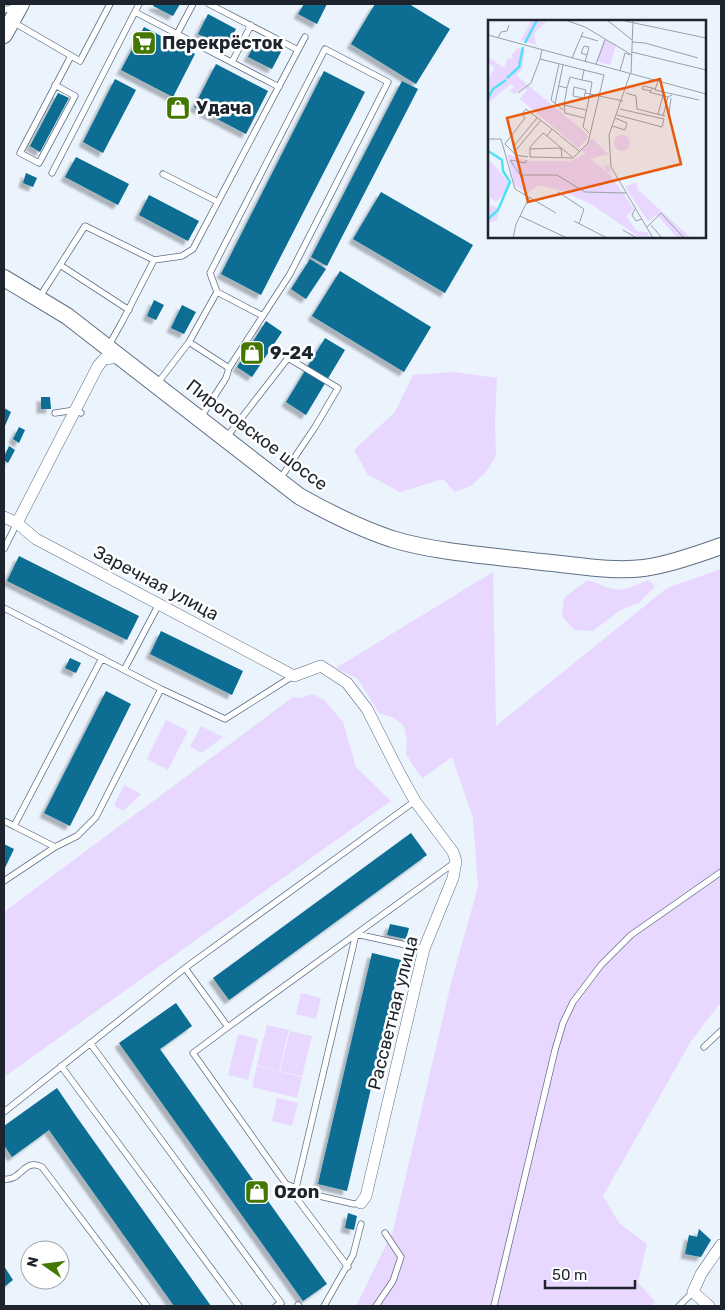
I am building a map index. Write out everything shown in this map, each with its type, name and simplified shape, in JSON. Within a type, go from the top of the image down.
[{"type":"main road","name":"Пироговское шоссе","points":[[4,278],[67,316],[299,496],[344,520],[393,539],[422,546],[606,569],[645,568],[721,546]]},
{"type":"street","points":[[98,366],[100,348],[103,343]]},
{"type":"street","points":[[17,523],[78,412],[98,366],[104,359],[120,357]]},
{"type":"street","name":"Заречная улица","points":[[4,517],[17,523],[36,539],[294,676]]},
{"type":"street","points":[[294,676],[321,666],[347,683],[367,709],[400,774],[416,801],[454,852],[456,861]]},
{"type":"street","name":"Рассветная улица","points":[[361,1202],[366,1196],[424,950],[453,878],[456,861]]},
{"type":"street","points":[[709,1306],[693,1292],[701,1274],[721,1246]]},
{"type":"lane","points":[[12,15],[80,61],[110,4]]},
{"type":"lane","points":[[52,173],[139,4]]},
{"type":"lane","points":[[178,34],[193,4]]},
{"type":"lane","points":[[209,4],[298,50]]},
{"type":"lane","points":[[135,12],[279,87]]},
{"type":"lane","points":[[232,62],[251,25]]},
{"type":"lane","points":[[39,299],[85,226],[154,260],[182,256],[193,249],[305,37]]},
{"type":"lane","points":[[200,419],[226,378],[229,368],[263,316],[290,274],[388,82],[325,49],[210,274],[217,292],[263,316]]},
{"type":"lane","points":[[56,86],[75,96],[39,163],[20,152],[71,56]]},
{"type":"lane","points":[[163,174],[218,202]]},
{"type":"lane","points":[[103,343],[128,310],[154,260]]},
{"type":"lane","points":[[60,265],[128,310]]},
{"type":"lane","points":[[157,384],[189,342],[217,292]]},
{"type":"lane","points":[[189,342],[229,368]]},
{"type":"lane","points":[[225,439],[288,358],[338,388],[279,481]]},
{"type":"lane","points":[[55,413],[78,412]]},
{"type":"lane","points":[[4,548],[17,523]]},
{"type":"lane","points":[[124,670],[159,604]]},
{"type":"lane","points":[[4,608],[161,689],[225,719],[294,676]]},
{"type":"lane","points":[[14,826],[102,658]]},
{"type":"lane","points":[[4,881],[55,847],[78,836],[96,817],[161,689]]},
{"type":"lane","points":[[4,1112],[185,968],[416,801]]},
{"type":"lane","points":[[4,821],[55,847]]},
{"type":"lane","points":[[348,1267],[192,1054],[456,861]]},
{"type":"lane","points":[[494,1306],[555,1050],[563,1023],[570,1009],[586,983],[601,964],[631,935],[721,872]]},
{"type":"lane","points":[[356,934],[424,950]]},
{"type":"lane","points":[[296,1188],[356,934]]},
{"type":"lane","points":[[185,968],[228,1027]]},
{"type":"lane","points":[[704,1047],[721,1031]]},
{"type":"lane","points":[[90,1043],[282,1303],[276,1306]]},
{"type":"lane","points":[[61,1066],[239,1306]]},
{"type":"lane","points":[[4,1179],[12,1179],[30,1165],[36,1164],[42,1168],[147,1306]]},
{"type":"lane","points":[[286,1184],[315,1195],[354,1204],[361,1202]]},
{"type":"lane","points":[[324,1306],[348,1267],[361,1224]]},
{"type":"lane","points":[[376,1306],[393,1281],[401,1256],[385,1233]]},
{"type":"lane","points":[[679,1306],[693,1292]]},
{"type":"shaded area","points":[[453,372],[497,378],[496,456],[486,472],[472,485],[455,492],[443,479],[400,492],[368,475],[354,450],[395,412],[413,375]]},
{"type":"shaded area","points":[[721,569],[721,1002],[691,1041],[603,1196],[619,1223],[647,1244],[638,1282],[655,1302],[651,1306],[356,1306],[393,1231],[452,979],[478,887],[473,818],[452,757],[423,778],[406,754],[407,741],[404,726],[394,718],[379,713],[358,679],[336,668],[493,572],[496,726],[667,588]]},
{"type":"shaded area","points":[[648,580],[655,586],[639,603],[622,609],[593,631],[574,630],[562,616],[564,598],[586,581],[617,590]]},
{"type":"shaded area","points":[[313,694],[324,700],[343,722],[356,767],[391,801],[4,1077],[4,912],[293,697],[301,698]]},
{"type":"shaded area","points":[[166,720],[188,731],[168,770],[147,759]]},
{"type":"shaded area","points":[[201,726],[223,737],[202,753],[190,747]]},
{"type":"shaded area","points":[[124,785],[141,794],[123,811],[114,806]]},
{"type":"shaded area","points":[[301,993],[321,998],[316,1019],[296,1014]]},
{"type":"shaded area","points":[[267,1025],[289,1030],[279,1071],[257,1065]]},
{"type":"shaded area","points":[[290,1031],[312,1036],[302,1076],[280,1071]]},
{"type":"shaded area","points":[[238,1034],[258,1039],[248,1080],[228,1075]]},
{"type":"shaded area","points":[[257,1066],[302,1077],[297,1098],[252,1087]]},
{"type":"shaded area","points":[[277,1098],[298,1103],[292,1126],[272,1121]]},
{"type":"building","points":[[154,4],[180,4],[173,16],[153,6]]},
{"type":"building","points":[[304,4],[327,4],[317,24],[298,14]]},
{"type":"building","points":[[375,4],[409,4],[450,29],[416,84],[351,44]]},
{"type":"building","points":[[208,14],[236,29],[226,48],[198,34]]},
{"type":"building","points":[[144,27],[195,54],[173,97],[121,70]]},
{"type":"building","points":[[258,37],[282,50],[272,69],[248,57]]},
{"type":"building","points":[[216,64],[268,91],[246,134],[194,107]]},
{"type":"building","points":[[324,71],[365,92],[261,295],[221,274]]},
{"type":"building","points":[[115,79],[136,90],[103,153],[83,142]]},
{"type":"building","points":[[402,81],[418,89],[327,266],[311,257]]},
{"type":"building","points":[[58,93],[69,98],[40,152],[30,146]]},
{"type":"building","points":[[76,157],[129,184],[118,205],[65,177]]},
{"type":"building","points":[[26,173],[37,178],[33,187],[23,183]]},
{"type":"building","points":[[381,192],[473,245],[445,293],[353,239]]},
{"type":"building","points":[[149,195],[199,221],[188,241],[139,215]]},
{"type":"building","points":[[310,259],[326,269],[306,299],[291,289]]},
{"type":"building","points":[[340,271],[431,327],[404,372],[312,316]]},
{"type":"building","points":[[154,300],[164,305],[156,320],[147,316]]},
{"type":"building","points":[[182,305],[196,312],[184,334],[171,328]]},
{"type":"building","points":[[266,321],[282,332],[252,377],[237,367]]},
{"type":"building","points":[[325,338],[345,350],[306,415],[286,402]]},
{"type":"building","points":[[41,397],[50,397],[51,409],[41,409]]},
{"type":"building","points":[[4,408],[11,412],[4,428]]},
{"type":"building","points":[[19,427],[25,430],[19,443],[13,439]]},
{"type":"building","points":[[9,446],[15,450],[8,463],[4,460],[4,457]]},
{"type":"building","points":[[19,556],[139,616],[127,640],[7,581]]},
{"type":"building","points":[[161,631],[243,671],[232,695],[150,654]]},
{"type":"building","points":[[70,658],[81,663],[76,673],[65,668]]},
{"type":"building","points":[[106,691],[131,704],[70,826],[44,813]]},
{"type":"building","points":[[411,833],[427,855],[229,1000],[213,978]]},
{"type":"building","points":[[4,844],[14,849],[4,870]]},
{"type":"building","points":[[390,924],[409,928],[406,939],[387,935]]},
{"type":"building","points":[[372,953],[401,960],[347,1191],[318,1184]]},
{"type":"building","points":[[176,1003],[192,1026],[160,1049],[327,1284],[303,1301],[119,1043]]},
{"type":"building","points":[[57,1088],[211,1306],[174,1306],[49,1130],[12,1157],[4,1145],[4,1126]]},
{"type":"building","points":[[348,1213],[357,1216],[354,1230],[345,1228]]},
{"type":"building","points":[[699,1229],[711,1240],[701,1257],[685,1254],[689,1235],[697,1237]]},
{"type":"building","points":[[4,1266],[13,1280],[4,1287]]},
{"type":"place","name":"Перекрёсток","points":[[144,43]]},
{"type":"place","name":"Удача","points":[[178,108]]},
{"type":"place","name":"9-24","points":[[252,353]]},
{"type":"place","name":"Ozon","points":[[257,1192]]}]
